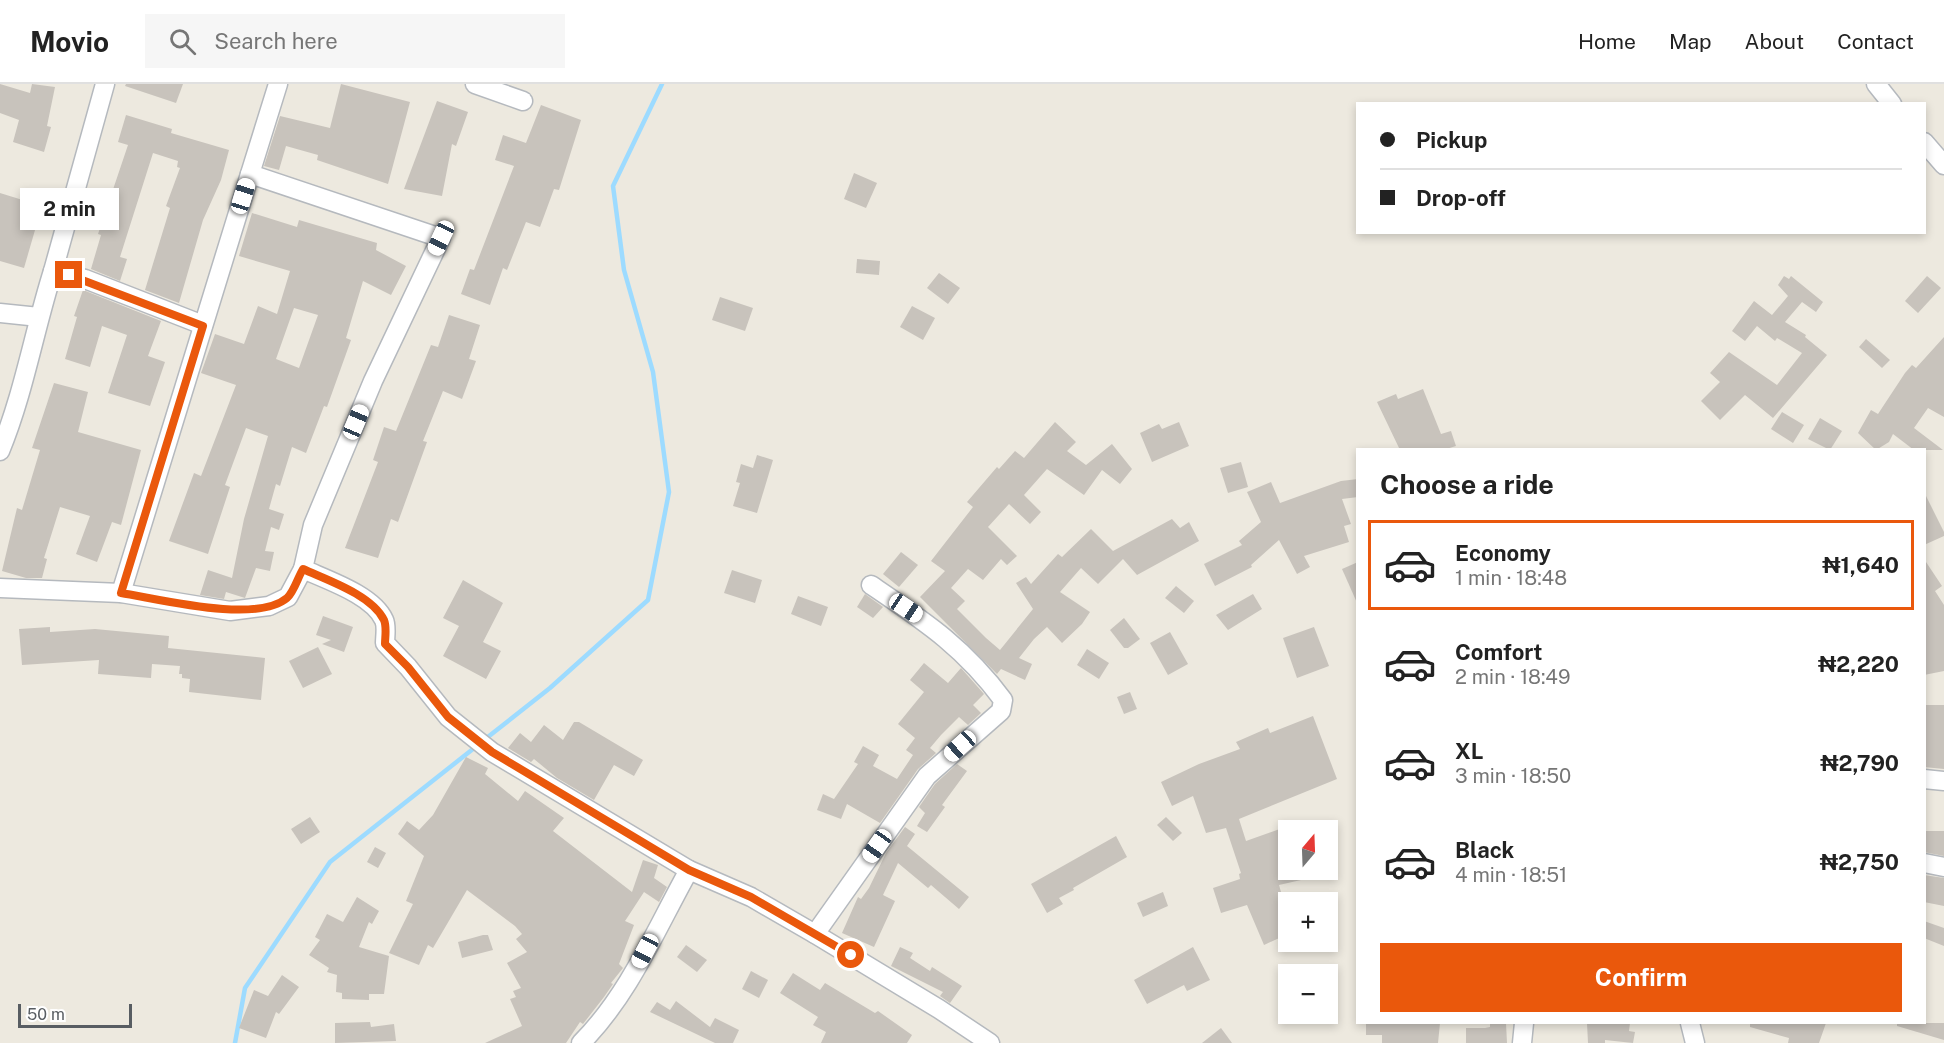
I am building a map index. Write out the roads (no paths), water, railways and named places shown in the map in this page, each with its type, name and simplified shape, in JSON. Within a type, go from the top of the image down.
[{"type":"street","points":[[0,451],[17,411],[39,316],[105,84]]},
{"type":"street","points":[[121,593],[278,84]]},
{"type":"street","points":[[475,84],[523,100]]},
{"type":"street","points":[[1876,84],[1890,102]]},
{"type":"street","points":[[1926,144],[1944,165]]},
{"type":"street","points":[[0,588],[121,593],[230,611],[270,606],[288,597],[303,569],[318,514],[373,381],[441,238],[250,174]]},
{"type":"street","points":[[52,271],[85,279],[203,326]]},
{"type":"street","points":[[0,313],[39,316]]},
{"type":"street","points":[[303,569],[346,589],[376,608],[386,622],[385,644],[408,667],[448,717],[492,752],[689,870],[751,897],[815,934],[939,1008],[990,1043]]},
{"type":"street","points":[[815,934],[927,776],[1001,711],[1003,700],[986,677],[941,632],[871,585]]},
{"type":"street","points":[[1926,779],[1944,781]]},
{"type":"street","points":[[1926,863],[1944,867]]},
{"type":"street","points":[[581,1043],[595,1029],[628,983],[689,870]]},
{"type":"street","points":[[1522,1043],[1524,1024]]},
{"type":"street","points":[[1690,1024],[1695,1043]]},
{"type":"waterway","points":[[484,740],[550,688],[648,600],[669,492],[653,372],[624,270],[613,186],[662,84]]},
{"type":"waterway","points":[[235,1043],[245,988],[330,862],[478,745]]}]
